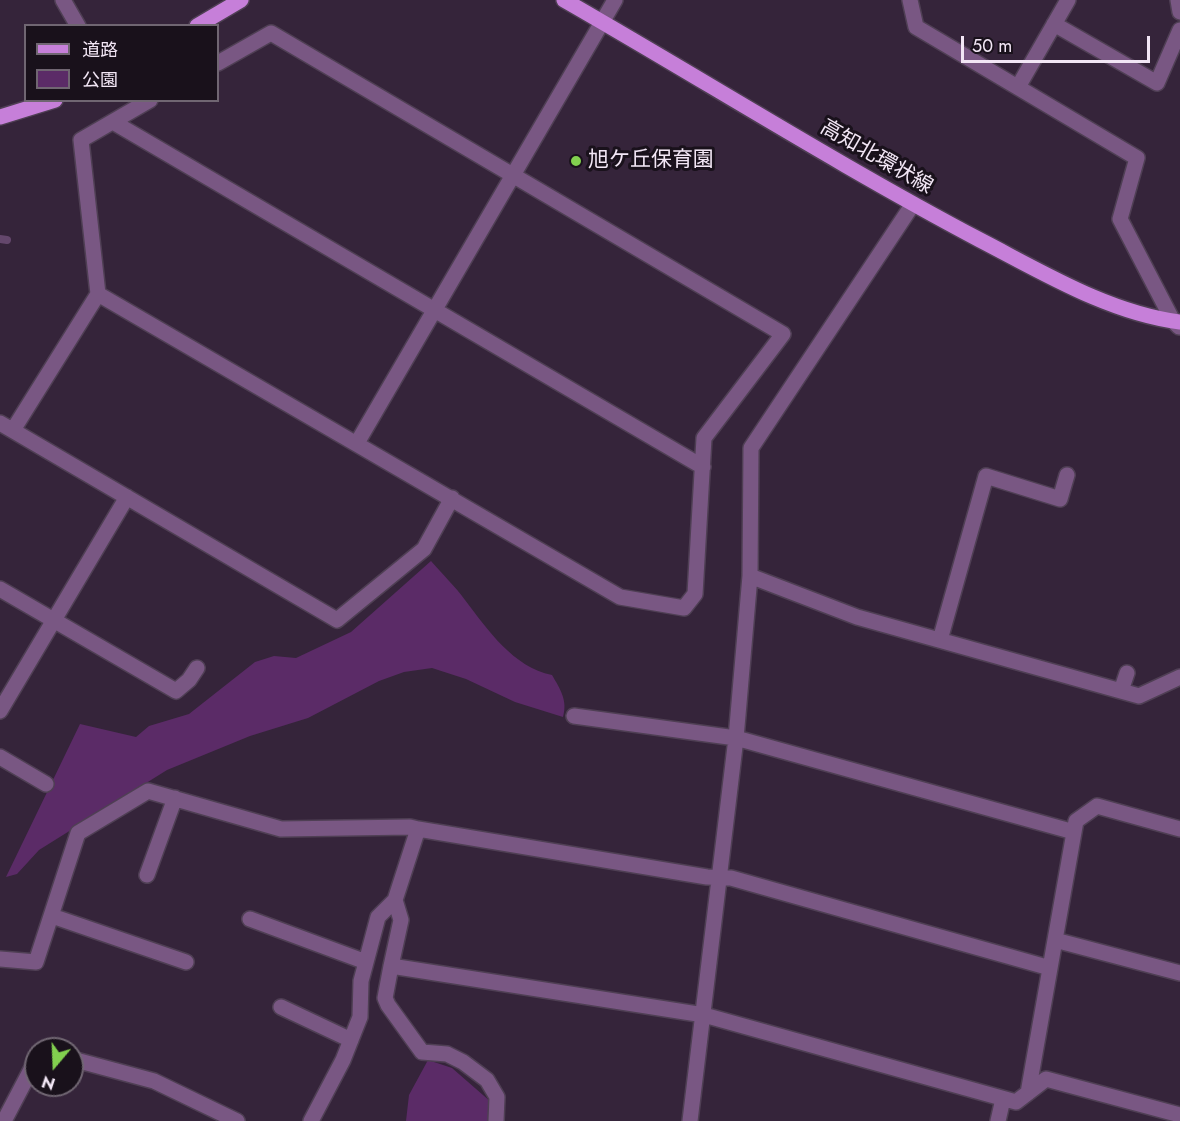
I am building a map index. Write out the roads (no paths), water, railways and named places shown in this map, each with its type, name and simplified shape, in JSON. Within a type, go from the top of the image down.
[{"type":"main road","points":[[200,24],[241,0]]},
{"type":"main road","name":"高知北環状線","points":[[564,0],[913,204],[1051,277],[1099,298],[1178,324]]},
{"type":"main road","points":[[0,117],[49,102]]},
{"type":"street","points":[[63,0],[77,24]]},
{"type":"street","points":[[357,443],[615,0]]},
{"type":"street","points":[[910,0],[916,27],[1137,158],[1120,219],[1178,324]]},
{"type":"street","points":[[1018,87],[1068,0]]},
{"type":"street","points":[[1178,0],[1180,12]]},
{"type":"street","points":[[1054,24],[1157,83],[1180,30]]},
{"type":"street","points":[[98,294],[620,597],[684,608],[695,594],[704,438],[783,334],[271,33],[219,62]]},
{"type":"street","points":[[147,102],[81,140],[98,294],[7,427],[337,620],[424,549],[453,498]]},
{"type":"street","points":[[113,122],[703,467]]},
{"type":"street","points":[[690,1121],[736,738],[750,576],[751,448],[913,204]]},
{"type":"street","points":[[940,640],[986,476],[1060,499],[1067,475]]},
{"type":"street","points":[[0,711],[127,497]]},
{"type":"street","points":[[750,576],[857,617],[1121,692],[1139,696],[1180,677]]},
{"type":"street","points":[[0,589],[176,691],[189,680],[197,668]]},
{"type":"street","points":[[1121,692],[1127,672]]},
{"type":"street","points":[[574,716],[736,738],[1074,832]]},
{"type":"street","points":[[0,757],[46,784]]},
{"type":"street","points":[[0,959],[24,963],[36,962],[78,832],[148,791],[281,829],[418,829],[719,878],[731,878],[1050,968]]},
{"type":"street","points":[[147,876],[175,798]]},
{"type":"street","points":[[1028,1093],[1076,821],[1097,806],[1180,829]]},
{"type":"street","points":[[311,1121],[360,1017],[359,994],[378,916],[395,900],[418,829]]},
{"type":"street","points":[[395,900],[401,920],[385,998],[387,1005],[422,1052],[447,1054],[464,1062],[487,1080],[497,1097],[496,1121]]},
{"type":"street","points":[[52,916],[186,962]]},
{"type":"street","points":[[250,919],[366,962]]},
{"type":"street","points":[[1055,940],[1180,973]]},
{"type":"street","points":[[391,966],[704,1015],[1016,1102],[1046,1079],[1180,1115]]},
{"type":"street","points":[[281,1007],[351,1040]]},
{"type":"street","points":[[84,1062],[154,1081],[237,1121]]},
{"type":"street","points":[[4,1121],[24,1083]]},
{"type":"street","points":[[998,1121],[1004,1099]]},
{"type":"waterway","points":[[0,239],[7,240]]},
{"type":"place","name":"旭ケ丘保育園","points":[[576,161]]}]
